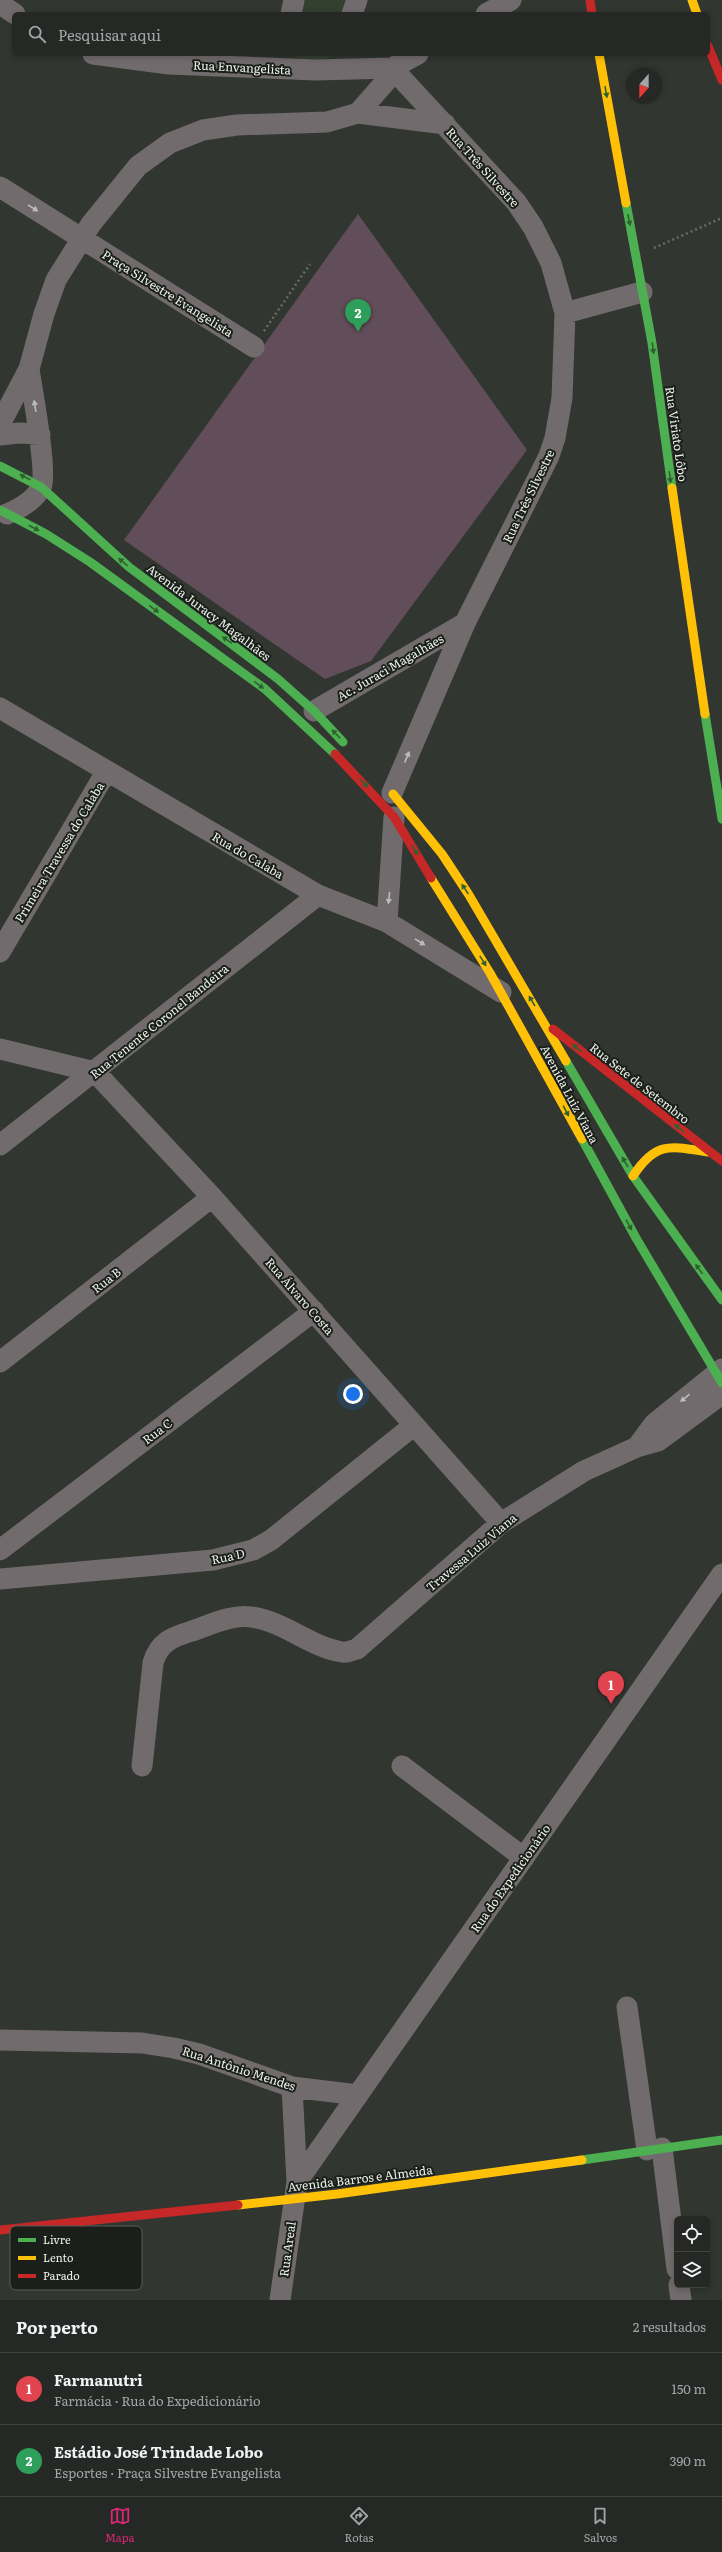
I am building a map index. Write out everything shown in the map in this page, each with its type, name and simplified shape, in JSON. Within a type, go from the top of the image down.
[{"type":"main road","points":[[590,0],[592,12]]},
{"type":"main road","points":[[692,0],[695,12]]},
{"type":"main road","points":[[710,51],[722,80]]},
{"type":"main road","name":"Rua Viriato Lôbo","points":[[599,56],[652,343],[691,624],[722,819]]},
{"type":"main road","name":"Avenida Juracy Magalhães","points":[[0,466],[41,487],[129,567],[259,663],[314,711],[352,751]]},
{"type":"main road","points":[[4,512],[90,562],[265,689],[334,753],[394,817]]},
{"type":"main road","name":"Avenida Luiz Viana","points":[[389,790],[442,854],[470,896],[633,1176],[722,1300]]},
{"type":"main road","name":"Avenida Luiz Viana","points":[[394,817],[501,992],[632,1231],[720,1376]]},
{"type":"main road","name":"Rua Sete de Setembro","points":[[544,1022],[722,1161]]},
{"type":"main road","points":[[633,1176],[643,1160],[657,1149],[678,1147],[710,1152]]},
{"type":"main road","name":"Avenida Barros e Almeida","points":[[30,2226],[296,2190],[722,2140]]},
{"type":"main road","name":"Avenida Barros e Almeida","points":[[0,2230],[10,2229]]},
{"type":"street","points":[[291,12],[294,0]]},
{"type":"street","points":[[353,12],[357,0]]},
{"type":"street","points":[[490,12],[511,0]]},
{"type":"street","points":[[0,4],[12,12]]},
{"type":"street","name":"Rua Envangelista","points":[[109,56],[169,64],[334,62],[393,70]]},
{"type":"street","points":[[358,113],[393,70],[415,56]]},
{"type":"street","name":"Rua Três Silvestre","points":[[389,790],[465,623],[537,481],[555,438],[562,398],[565,313],[551,263],[533,227],[493,175],[393,70]]},
{"type":"street","points":[[0,424],[29,369],[44,314],[56,280],[81,239],[126,179],[152,154],[187,135],[218,127],[327,122],[358,113],[445,124]]},
{"type":"street","name":"Praça Silvestre Evangelista","points":[[0,187],[254,347]]},
{"type":"street","points":[[565,313],[642,292]]},
{"type":"street","points":[[4,512],[33,498],[41,487],[40,434],[29,369]]},
{"type":"street","points":[[0,435],[19,433],[40,434]]},
{"type":"street","name":"Ac. Juraci Magalhães","points":[[314,711],[465,623]]},
{"type":"street","name":"Rua do Calaba","points":[[0,708],[106,772],[318,895],[387,922],[501,992]]},
{"type":"street","name":"Primeira Travessa do Calaba","points":[[0,952],[106,772]]},
{"type":"street","points":[[387,922],[394,817]]},
{"type":"street","name":"Rua Tenente Coronel Bandeira","points":[[0,1145],[95,1072],[318,895]]},
{"type":"street","points":[[0,1050],[95,1072]]},
{"type":"street","name":"Rua Álvaro Costa","points":[[95,1072],[212,1197],[314,1311],[413,1426],[501,1523]]},
{"type":"street","name":"Rua B","points":[[0,1362],[212,1197]]},
{"type":"street","name":"Rua C","points":[[0,1550],[314,1311]]},
{"type":"street","name":"Travessa Luiz Viana","points":[[637,1447],[654,1424],[720,1376]]},
{"type":"street","name":"Travessa Luiz Viana","points":[[142,1766],[153,1663],[156,1651],[164,1642],[175,1636],[238,1617],[251,1617],[270,1622],[344,1652],[357,1649],[501,1523],[584,1471],[637,1447],[658,1441],[722,1394]]},
{"type":"street","name":"Rua D","points":[[0,1579],[212,1560],[253,1550],[271,1540],[413,1426]]},
{"type":"street","name":"Rua do Expedicionário","points":[[296,2190],[358,2095],[722,1574]]},
{"type":"street","points":[[402,1766],[524,1858]]},
{"type":"street","points":[[627,2007],[674,2253]]},
{"type":"street","name":"Rua Antônio Mendes","points":[[0,2040],[142,2043],[199,2054],[292,2087],[358,2095]]},
{"type":"street","points":[[292,2087],[296,2190]]},
{"type":"street","name":"Rua Areal","points":[[280,2300],[296,2190]]},
{"type":"street","points":[[679,2288],[681,2300]]},
{"type":"path","points":[[636,256],[722,218]]},
{"type":"path","points":[[254,347],[310,264]]},
{"type":"shaded area","points":[[302,0],[352,0],[348,12],[298,12]]},
{"type":"shaded area","points":[[296,56],[330,56],[327,60],[300,61]]},
{"type":"shaded area","points":[[358,214],[527,450],[371,661],[325,679],[124,540]]},
{"type":"traffic: fast","points":[[626,203],[652,343],[672,488]]},
{"type":"traffic: fast","points":[[0,466],[41,487],[129,567],[278,679],[314,711],[343,742]]},
{"type":"traffic: fast","points":[[0,510],[46,534],[90,562],[265,689],[335,754]]},
{"type":"traffic: fast","points":[[705,714],[722,819]]},
{"type":"traffic: fast","points":[[566,1061],[633,1176],[722,1300]]},
{"type":"traffic: fast","points":[[582,1139],[636,1238],[722,1383]]},
{"type":"traffic: fast","points":[[582,2160],[722,2140]]},
{"type":"traffic: slow","points":[[692,0],[696,12]]},
{"type":"traffic: slow","points":[[599,56],[626,203]]},
{"type":"traffic: slow","points":[[672,488],[705,714]]},
{"type":"traffic: slow","points":[[393,794],[442,854],[469,895],[566,1061]]},
{"type":"traffic: slow","points":[[431,878],[490,973],[582,1139]]},
{"type":"traffic: slow","points":[[633,1176],[641,1165],[657,1151],[683,1148],[708,1152]]},
{"type":"traffic: slow","points":[[238,2205],[337,2194],[582,2160]]},
{"type":"traffic: jam","points":[[590,0],[592,12]]},
{"type":"traffic: jam","points":[[710,51],[722,80]]},
{"type":"traffic: jam","points":[[335,754],[394,817],[431,878]]},
{"type":"traffic: jam","points":[[553,1029],[722,1161]]},
{"type":"traffic: jam","points":[[38,2226],[238,2205]]},
{"type":"traffic: jam","points":[[0,2230],[10,2229]]},
{"type":"place","name":"Estádio José Trindade Lobo","points":[[358,332]]},
{"type":"place","name":"Farmanutri","points":[[611,1704]]}]
